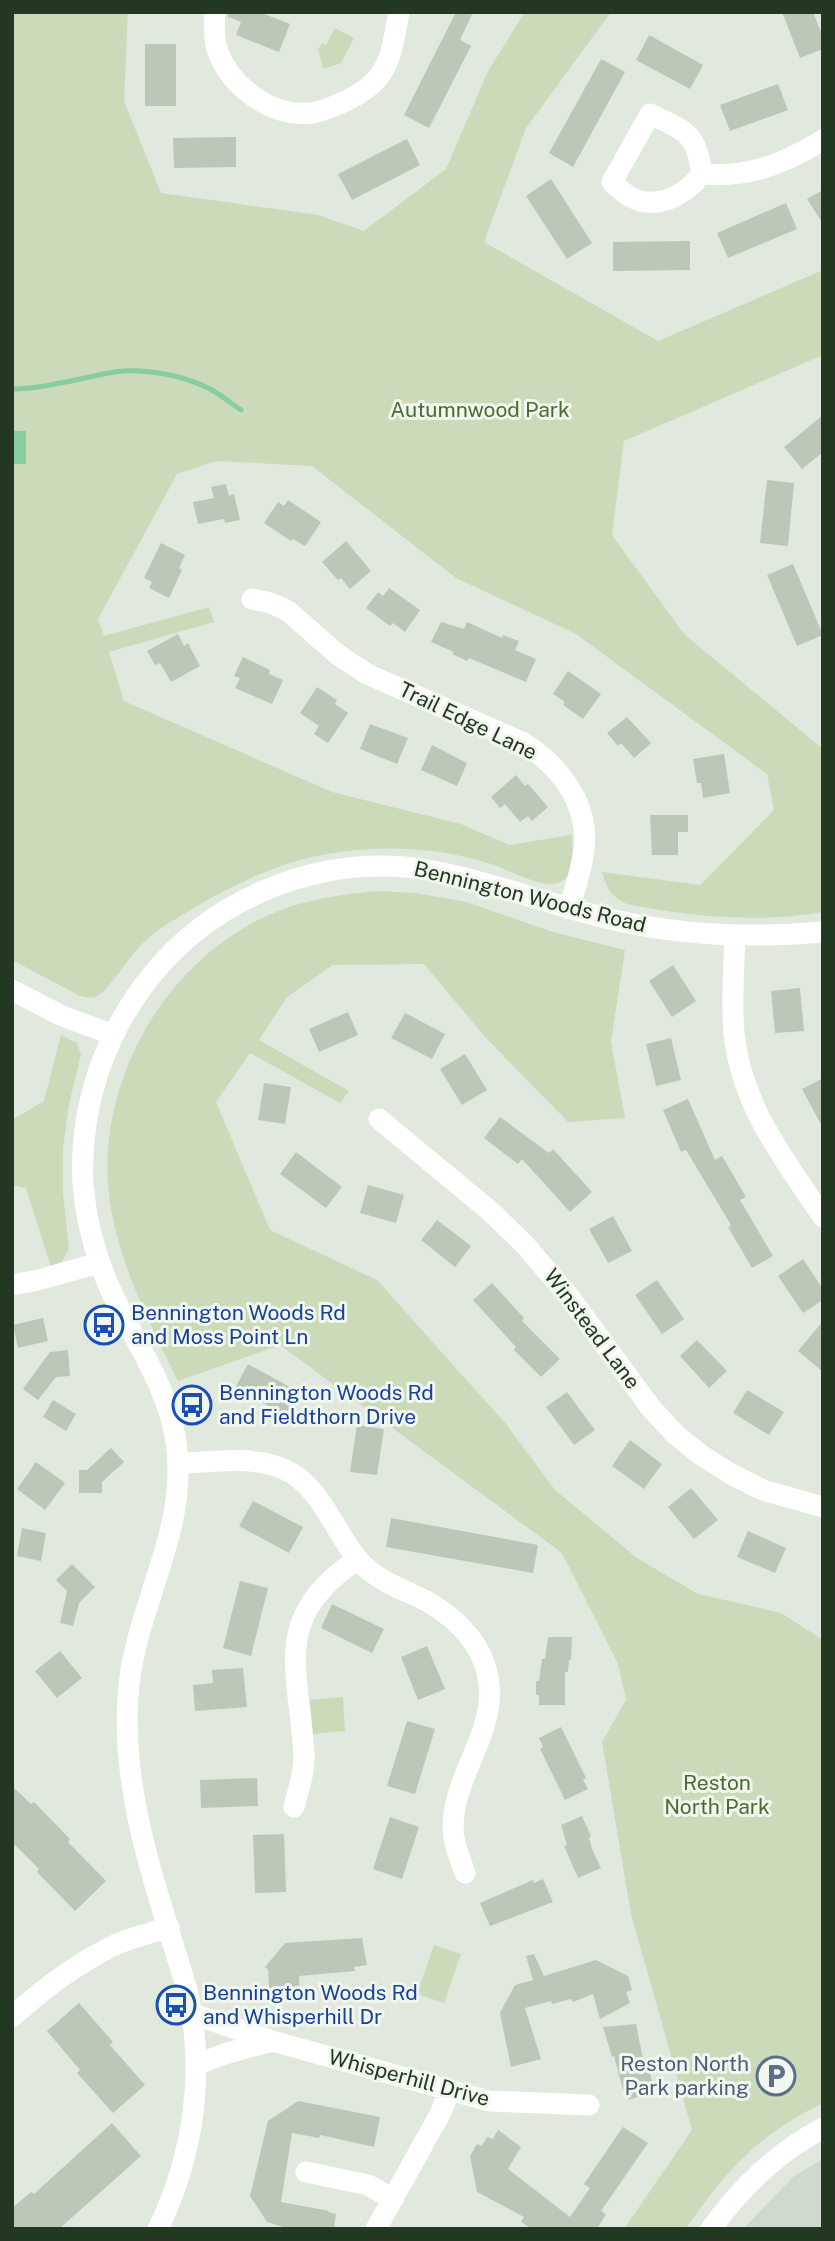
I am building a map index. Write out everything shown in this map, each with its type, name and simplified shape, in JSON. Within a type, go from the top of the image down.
[{"type":"street","points":[[215,12],[217,48],[227,70],[239,86],[258,100],[280,110],[312,113],[336,106],[361,93],[381,74],[390,54],[399,12]]},
{"type":"street","points":[[650,114],[693,138],[699,153],[702,174],[678,196],[655,202],[630,197],[612,182],[650,114]]},
{"type":"street","points":[[702,174],[728,176],[761,169],[823,140]]},
{"type":"street","name":"Trail Edge Lane","points":[[252,599],[271,603],[288,611],[337,654],[367,674],[524,743],[542,755],[559,772],[571,790],[585,831],[584,856],[569,909]]},
{"type":"street","name":"Bennington Woods Road","points":[[158,2229],[181,2171],[191,2132],[196,2066],[193,2014],[134,1802],[128,1761],[127,1722],[135,1648],[170,1535],[179,1480],[169,1412],[160,1384],[113,1296],[99,1263],[88,1220],[83,1184],[88,1110],[97,1075],[113,1035],[140,989],[160,965],[184,941],[213,919],[242,901],[303,877],[336,870],[370,866],[405,867],[479,881],[569,909],[622,922],[681,932],[735,936],[823,932]]},
{"type":"street","points":[[735,936],[732,1012],[741,1070],[751,1102],[764,1129],[823,1217]]},
{"type":"street","points":[[12,990],[60,1015],[113,1035]]},
{"type":"street","name":"Winstead Lane","points":[[379,1119],[490,1211],[525,1245],[568,1295],[651,1408],[676,1434],[730,1474],[763,1490],[823,1507]]},
{"type":"street","points":[[12,1285],[99,1263]]},
{"type":"street","points":[[178,1464],[250,1461],[292,1473],[326,1508],[358,1559],[376,1577],[445,1614],[471,1638],[481,1652],[490,1698],[487,1717],[457,1799],[454,1817],[454,1836],[465,1873]]},
{"type":"street","points":[[294,1807],[304,1755],[295,1671],[296,1642],[303,1620],[324,1585],[358,1559]]},
{"type":"street","points":[[12,2017],[76,1965],[119,1943],[169,1927]]},
{"type":"street","name":"Whisperhill Drive","points":[[193,2014],[272,2041],[489,2101],[589,2105]]},
{"type":"street","points":[[196,2066],[224,2054],[272,2041]]},
{"type":"street","points":[[376,2229],[440,2115],[450,2091]]},
{"type":"street","points":[[711,2229],[724,2211],[772,2162],[823,2127]]},
{"type":"street","points":[[306,2172],[368,2185],[393,2199]]},
{"type":"shaded area","points":[[12,431],[26,431],[26,464],[12,464]]},
{"type":"shaded area","points":[[823,2159],[823,2229],[743,2229],[794,2176]]},
{"type":"green space","name":"Autumnwood Park","points":[[12,12],[128,12],[124,101],[161,193],[318,215],[364,231],[446,169],[488,71],[525,12],[611,12],[526,128],[484,242],[658,341],[823,270],[823,355],[624,441],[612,535],[684,634],[823,749],[823,912],[758,918],[714,916],[633,905],[618,899],[609,890],[602,872],[700,885],[774,810],[767,774],[576,634],[456,578],[312,466],[216,461],[177,474],[98,619],[104,636],[209,607],[214,622],[109,652],[124,701],[332,792],[461,824],[509,845],[572,835],[571,869],[564,880],[551,884],[533,881],[470,858],[433,851],[396,848],[320,855],[282,866],[227,889],[167,924],[138,948],[106,988],[95,997],[80,996],[12,960]]},
{"type":"green space","points":[[335,28],[354,38],[341,63],[323,69],[318,49],[322,43],[326,45]]},
{"type":"green space","name":"Reston North Park","points":[[379,891],[416,893],[466,902],[553,932],[625,950],[611,1042],[625,1118],[568,1122],[486,1038],[424,964],[333,965],[287,997],[259,1040],[349,1091],[340,1103],[250,1053],[216,1102],[270,1230],[377,1280],[506,1424],[555,1490],[637,1558],[698,1594],[781,1613],[823,1640],[823,2103],[780,2128],[745,2156],[715,2189],[686,2229],[624,2229],[692,2130],[631,1914],[602,1742],[626,1700],[618,1664],[562,1553],[280,1345],[178,1381],[130,1276],[116,1232],[111,1209],[108,1163],[112,1117],[125,1073],[145,1031],[171,992],[203,958],[240,931],[281,910],[329,897]]},
{"type":"green space","points":[[61,1035],[77,1043],[81,1055],[69,1104],[63,1148],[63,1193],[69,1250],[62,1261],[51,1267],[26,1188],[12,1185],[12,1120],[44,1101]]},
{"type":"green space","points":[[343,1697],[345,1731],[313,1734],[310,1700]]},
{"type":"green space","points":[[434,1945],[461,1954],[444,2003],[417,1994]]},
{"type":"building","points":[[228,12],[259,12],[290,24],[279,52],[236,35],[241,22],[228,17]]},
{"type":"building","points":[[456,12],[473,12],[460,40],[471,46],[429,128],[404,115]]},
{"type":"building","points":[[782,12],[813,12],[823,37],[823,49],[800,58]]},
{"type":"building","points":[[649,35],[703,65],[690,89],[636,60]]},
{"type":"building","points":[[145,44],[176,44],[176,106],[145,106]]},
{"type":"building","points":[[601,59],[625,72],[573,167],[549,153]]},
{"type":"building","points":[[778,84],[788,110],[730,131],[720,105]]},
{"type":"building","points":[[236,137],[236,167],[174,168],[173,138]]},
{"type":"building","points":[[407,139],[420,165],[352,200],[338,174]]},
{"type":"building","points":[[551,179],[592,243],[567,259],[526,196]]},
{"type":"building","points":[[823,190],[823,224],[807,199]]},
{"type":"building","points":[[786,203],[797,229],[728,258],[717,233]]},
{"type":"building","points":[[690,241],[690,270],[613,271],[613,242]]},
{"type":"building","points":[[823,415],[823,452],[802,469],[784,447]]},
{"type":"building","points":[[767,480],[794,483],[788,546],[760,543]]},
{"type":"building","points":[[226,484],[229,496],[234,494],[240,520],[225,523],[224,519],[198,524],[193,502],[214,498],[211,487]]},
{"type":"building","points":[[288,500],[321,522],[305,546],[293,539],[291,541],[264,523],[278,502],[284,506]]},
{"type":"building","points":[[346,541],[371,571],[350,589],[322,562]]},
{"type":"building","points":[[161,543],[185,555],[179,568],[182,570],[169,598],[149,588],[152,582],[144,578]]},
{"type":"building","points":[[793,564],[823,635],[797,646],[767,575]]},
{"type":"building","points":[[389,588],[420,610],[405,632],[393,623],[390,626],[366,608],[378,592],[383,596]]},
{"type":"building","points":[[441,622],[464,629],[467,622],[502,638],[503,635],[519,641],[515,650],[536,659],[526,682],[469,658],[467,661],[431,642]]},
{"type":"building","points":[[178,634],[184,646],[188,643],[200,666],[171,682],[160,663],[155,665],[147,651]]},
{"type":"building","points":[[243,657],[270,670],[269,674],[283,680],[272,704],[235,688],[240,678],[234,676]]},
{"type":"building","points":[[568,671],[601,694],[583,719],[553,694]]},
{"type":"building","points":[[317,687],[337,700],[335,704],[348,713],[328,743],[314,734],[319,726],[300,713]]},
{"type":"building","points":[[627,717],[651,743],[634,758],[621,743],[618,746],[607,733]]},
{"type":"building","points":[[370,724],[408,738],[397,764],[360,749]]},
{"type":"building","points":[[432,745],[467,763],[457,786],[421,770]]},
{"type":"building","points":[[724,754],[730,793],[703,798],[693,759]]},
{"type":"building","points":[[516,775],[525,786],[528,784],[548,807],[532,821],[528,816],[520,822],[505,804],[500,808],[491,797]]},
{"type":"building","points":[[650,815],[688,815],[688,832],[678,832],[678,855],[652,855]]},
{"type":"building","points":[[673,965],[696,1001],[672,1017],[649,981]]},
{"type":"building","points":[[800,988],[804,1031],[775,1033],[771,991]]},
{"type":"building","points":[[348,1012],[358,1035],[319,1052],[309,1029]]},
{"type":"building","points":[[405,1013],[445,1034],[432,1059],[391,1038]]},
{"type":"building","points":[[671,1038],[681,1080],[656,1086],[646,1044]]},
{"type":"building","points":[[465,1054],[487,1090],[462,1105],[440,1069]]},
{"type":"building","points":[[823,1078],[823,1128],[802,1089]]},
{"type":"building","points":[[264,1083],[291,1087],[285,1124],[258,1120]]},
{"type":"building","points":[[688,1099],[715,1160],[722,1156],[746,1197],[740,1200],[773,1256],[752,1268],[728,1227],[731,1225],[686,1150],[681,1152],[663,1110]]},
{"type":"building","points":[[500,1117],[549,1153],[553,1149],[592,1192],[570,1212],[522,1159],[518,1164],[484,1138]]},
{"type":"building","points":[[296,1152],[342,1187],[326,1208],[280,1174]]},
{"type":"building","points":[[368,1185],[404,1195],[396,1223],[360,1213]]},
{"type":"building","points":[[613,1216],[632,1251],[608,1263],[589,1229]]},
{"type":"building","points":[[437,1220],[471,1246],[455,1267],[421,1240]]},
{"type":"building","points":[[803,1259],[823,1289],[823,1300],[803,1313],[778,1276]]},
{"type":"building","points":[[657,1280],[684,1319],[662,1334],[635,1295]]},
{"type":"building","points":[[492,1283],[524,1318],[522,1321],[560,1359],[541,1377],[514,1350],[516,1347],[473,1300]]},
{"type":"building","points":[[43,1318],[48,1341],[18,1348],[13,1325]]},
{"type":"building","points":[[823,1321],[823,1372],[798,1351]]},
{"type":"building","points":[[697,1340],[727,1371],[709,1388],[680,1356]]},
{"type":"building","points":[[68,1350],[70,1376],[56,1377],[38,1400],[23,1389],[50,1352]]},
{"type":"building","points":[[248,1364],[299,1392],[286,1415],[235,1388]]},
{"type":"building","points":[[747,1390],[784,1412],[769,1435],[733,1413]]},
{"type":"building","points":[[567,1392],[595,1430],[574,1445],[546,1407]]},
{"type":"building","points":[[53,1400],[76,1414],[66,1431],[43,1417]]},
{"type":"building","points":[[357,1425],[384,1429],[377,1475],[350,1472]]},
{"type":"building","points":[[630,1440],[662,1464],[644,1489],[612,1466]]},
{"type":"building","points":[[111,1448],[124,1462],[102,1482],[102,1493],[79,1493],[79,1470],[87,1470]]},
{"type":"building","points":[[36,1462],[65,1483],[45,1510],[17,1489]]},
{"type":"building","points":[[691,1488],[718,1520],[694,1539],[668,1507]]},
{"type":"building","points":[[253,1501],[303,1527],[289,1553],[239,1526]]},
{"type":"building","points":[[391,1518],[538,1545],[533,1573],[386,1547]]},
{"type":"building","points":[[22,1528],[46,1533],[41,1561],[17,1556]]},
{"type":"building","points":[[748,1531],[786,1548],[775,1573],[737,1557]]},
{"type":"building","points":[[72,1564],[95,1587],[79,1603],[73,1626],[60,1623],[67,1591],[56,1580]]},
{"type":"building","points":[[240,1581],[268,1588],[251,1656],[223,1648]]},
{"type":"building","points":[[332,1604],[384,1629],[372,1653],[321,1628]]},
{"type":"building","points":[[548,1637],[572,1637],[571,1660],[568,1672],[565,1672],[565,1705],[539,1705],[539,1695],[536,1695],[536,1681],[539,1681],[542,1659],[545,1659]]},
{"type":"building","points":[[427,1646],[445,1689],[418,1700],[401,1657]]},
{"type":"building","points":[[60,1651],[82,1678],[57,1698],[35,1671]]},
{"type":"building","points":[[243,1668],[247,1707],[195,1711],[193,1685],[213,1683],[212,1670]]},
{"type":"building","points":[[407,1721],[435,1729],[415,1794],[387,1786]]},
{"type":"building","points":[[561,1727],[586,1778],[583,1780],[588,1789],[565,1800],[540,1749],[543,1747],[539,1738]]},
{"type":"building","points":[[257,1778],[258,1806],[201,1808],[200,1780]]},
{"type":"building","points":[[12,1786],[31,1804],[34,1802],[106,1881],[75,1911],[12,1842]]},
{"type":"building","points":[[582,1816],[601,1868],[578,1878],[564,1846],[567,1845],[561,1825]]},
{"type":"building","points":[[390,1817],[419,1827],[402,1879],[373,1869]]},
{"type":"building","points":[[284,1834],[286,1892],[255,1893],[253,1835]]},
{"type":"building","points":[[543,1879],[553,1902],[490,1926],[480,1903],[533,1880],[534,1883]]},
{"type":"building","points":[[362,1938],[367,1965],[354,1967],[355,1971],[299,1976],[300,1999],[270,2000],[268,1970],[265,1967],[285,1943]]},
{"type":"building","points":[[534,1954],[544,1976],[596,1960],[628,1976],[632,1990],[626,1992],[630,2003],[600,2019],[593,1994],[573,2002],[571,1999],[552,2004],[551,2001],[525,2008],[541,2059],[511,2067],[500,2013],[515,1985],[533,1980],[526,1956]]},
{"type":"building","points":[[79,2003],[113,2042],[110,2045],[145,2085],[113,2113],[77,2073],[80,2070],[47,2031]]},
{"type":"building","points":[[636,2024],[643,2059],[645,2058],[655,2090],[629,2100],[626,2089],[623,2090],[603,2027]]},
{"type":"building","points":[[298,2101],[380,2117],[374,2147],[320,2135],[319,2138],[292,2133],[281,2202],[336,2214],[334,2229],[289,2229],[267,2222],[250,2196],[268,2121]]},
{"type":"building","points":[[112,2123],[141,2156],[59,2229],[12,2229],[12,2208],[31,2192],[34,2194]]},
{"type":"building","points":[[623,2127],[648,2143],[601,2211],[606,2214],[597,2229],[532,2229],[521,2222],[524,2217],[477,2192],[470,2156],[477,2144],[482,2146],[487,2137],[493,2139],[498,2130],[521,2147],[508,2169],[570,2217],[590,2188],[584,2184]]},
{"type":"waterway","points":[[12,389],[51,385],[114,372],[150,372],[176,376],[199,384],[241,410]]},
{"type":"place","name":"Bennington Woods Rd and Moss Point Ln","points":[[104,1325]]},
{"type":"place","name":"Bennington Woods Rd and Fieldthorn Drive","points":[[192,1405]]},
{"type":"place","name":"Bennington Woods Rd and Whisperhill Dr","points":[[176,2005]]},
{"type":"place","name":"Reston North Park parking","points":[[776,2076]]}]
